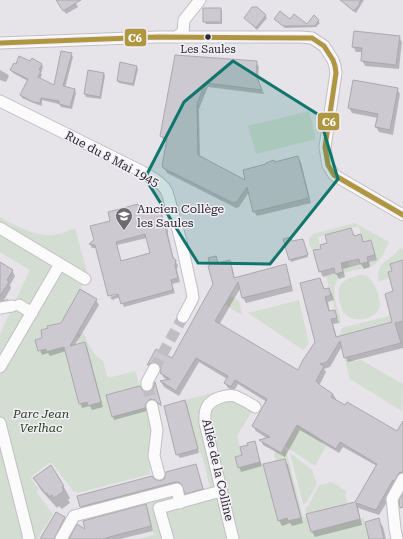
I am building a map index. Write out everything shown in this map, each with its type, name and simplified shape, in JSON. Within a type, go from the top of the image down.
[{"type":"street","points":[[176,37],[183,32],[184,20],[200,0]]},
{"type":"street","points":[[0,43],[157,37],[312,38],[319,41],[329,53],[335,66],[336,73],[325,147],[328,165],[334,175],[403,215]]},
{"type":"street","name":"Rue du 8 Mai 1945","points":[[0,101],[143,172],[165,187],[181,241],[193,298],[183,317]]},
{"type":"street","points":[[0,228],[85,279]]},
{"type":"street","points":[[0,367],[60,264]]},
{"type":"street","points":[[0,308],[15,306],[32,313]]},
{"type":"street","points":[[147,384],[154,369]]},
{"type":"street","name":"Allée de la Colline","points":[[233,539],[204,415],[206,407],[210,402],[218,398],[234,396],[255,406]]},
{"type":"street","points":[[152,406],[157,430],[154,456],[159,474]]},
{"type":"street","points":[[0,423],[28,539]]},
{"type":"street","points":[[397,539],[392,499],[403,479]]},
{"type":"street","points":[[61,539],[74,516],[177,489],[180,503]]},
{"type":"street","points":[[168,539],[159,508],[221,491]]},
{"type":"highlighted area","points":[[233,61],[319,115],[338,179],[270,264],[198,263],[145,178],[184,102]]},
{"type":"green space","points":[[309,111],[316,139],[256,154],[248,126]]},
{"type":"green space","name":"Parc Jean Verlhac","points":[[0,217],[39,234],[57,234],[75,229],[88,275],[61,322],[41,330],[42,338],[35,340],[38,351],[46,349],[46,351],[63,345],[79,404],[87,402],[89,406],[98,403],[100,398],[85,342],[79,343],[77,335],[84,333],[91,349],[96,356],[103,361],[108,378],[135,371],[140,386],[106,395],[112,416],[148,407],[154,432],[153,467],[149,468],[151,474],[77,493],[76,491],[74,492],[52,463],[49,463],[32,476],[31,479],[39,489],[36,492],[53,514],[42,530],[38,539],[0,539],[0,334],[30,270],[0,252]]},
{"type":"green space","points":[[355,223],[389,242],[377,263],[365,268],[350,271],[342,275],[337,280],[334,292],[341,321],[339,324],[326,276],[343,272],[341,263],[348,262],[349,267],[376,260],[375,255],[363,242],[359,226],[318,237],[320,248],[313,250],[309,244],[309,239],[313,234]]},
{"type":"green space","points":[[400,248],[403,250],[403,260],[390,264],[392,271],[388,273],[390,278],[379,281],[378,274],[381,265]]},
{"type":"green space","points":[[361,275],[367,276],[375,286],[380,303],[379,309],[371,316],[353,319],[344,313],[341,307],[339,290],[342,283],[352,277]]},
{"type":"green space","points":[[230,295],[239,301],[242,315],[225,305]]},
{"type":"green space","points":[[299,300],[309,344],[303,350],[248,313]]},
{"type":"green space","points":[[389,316],[395,321],[339,336],[342,328]]},
{"type":"green space","points":[[350,359],[355,361],[361,360],[403,384],[402,411],[350,379],[345,360]]},
{"type":"green space","points":[[228,389],[225,400],[231,400],[252,411],[237,436],[242,455],[235,457],[238,468],[260,462],[263,464],[278,521],[287,518],[288,521],[298,519],[298,507],[285,459],[276,461],[274,454],[276,450],[283,448],[286,450],[303,517],[307,517],[311,532],[364,518],[369,539],[138,539],[154,535],[145,502],[175,494],[176,500],[211,491],[202,455],[198,449],[185,400]]},
{"type":"green space","points":[[297,425],[324,441],[322,444],[326,446],[315,466],[285,446]]},
{"type":"green space","points":[[290,453],[312,470],[317,484],[306,503],[303,504]]},
{"type":"green space","points":[[332,482],[347,492],[345,495],[348,504],[306,514],[305,508],[309,505],[319,485]]},
{"type":"building","points":[[56,0],[81,0],[63,11]]},
{"type":"building","points":[[340,0],[361,0],[359,3],[360,4],[354,11]]},
{"type":"building","points":[[252,7],[257,7],[266,15],[256,28],[244,18]]},
{"type":"building","points":[[203,8],[221,8],[221,22],[203,22]]},
{"type":"building","points":[[280,11],[290,19],[294,14],[307,24],[314,15],[319,20],[315,26],[283,26],[274,19]]},
{"type":"building","points":[[354,31],[400,36],[396,65],[361,61],[362,48],[352,47]]},
{"type":"building","points":[[61,51],[72,53],[63,86],[75,89],[70,107],[59,104],[59,101],[41,98],[40,103],[33,102],[20,95],[28,79],[10,70],[14,63],[16,64],[19,56],[30,61],[32,58],[42,64],[38,77],[54,85]]},
{"type":"building","points":[[175,55],[257,61],[256,77],[262,90],[205,83],[197,104],[198,155],[245,180],[243,170],[266,164],[274,160],[275,162],[298,156],[309,198],[253,212],[247,187],[237,202],[233,203],[163,168],[162,166],[167,139],[160,136]]},
{"type":"building","points":[[120,62],[137,66],[133,84],[117,81]]},
{"type":"building","points":[[88,70],[104,73],[100,97],[84,94]]},
{"type":"building","points":[[353,80],[398,88],[390,130],[375,127],[378,114],[348,108]]},
{"type":"building","points":[[138,204],[140,214],[160,209],[164,222],[167,226],[166,230],[173,258],[176,260],[175,265],[178,278],[171,280],[173,290],[121,304],[118,294],[108,296],[95,245],[89,244],[94,240],[90,226],[110,221],[108,212]],"holes":[[[145,234],[150,253],[121,261],[116,242]]]},
{"type":"building","points":[[351,228],[354,236],[361,234],[363,242],[371,240],[375,255],[367,257],[368,262],[360,264],[359,259],[341,263],[343,272],[335,274],[334,268],[319,272],[313,250],[321,249],[320,245],[327,243],[325,235]]},
{"type":"building","points":[[291,237],[292,241],[303,239],[308,255],[289,260],[283,239]]},
{"type":"building","points":[[216,256],[218,263],[230,260],[234,278],[286,264],[291,286],[242,298],[238,282],[215,321],[298,370],[315,342],[300,283],[320,278],[324,289],[329,288],[331,295],[325,297],[329,311],[335,310],[337,318],[331,319],[336,337],[392,322],[385,294],[393,291],[388,272],[392,271],[390,264],[403,260],[403,321],[395,323],[401,343],[344,358],[340,341],[327,362],[320,364],[324,366],[316,381],[333,394],[331,397],[345,405],[347,402],[397,431],[403,421],[403,472],[399,473],[394,482],[393,480],[376,510],[356,503],[360,519],[311,532],[306,514],[355,502],[377,464],[340,442],[336,449],[297,425],[281,453],[259,440],[270,437],[252,426],[267,399],[235,380],[231,387],[224,383],[228,376],[196,358],[176,391],[160,381],[170,379],[160,373],[161,368],[158,363],[153,362],[147,365],[156,349],[172,358],[213,284],[208,266],[210,265],[208,258]]},
{"type":"building","points":[[0,262],[13,270],[7,280],[9,282],[0,296]]},
{"type":"building","points":[[80,289],[97,299],[70,346],[85,342],[101,402],[88,406],[87,402],[79,404],[64,347],[46,352],[46,349],[38,351],[35,340],[42,338],[41,330],[48,328],[47,326],[61,323]]},
{"type":"building","points":[[155,382],[161,404],[150,399],[146,403],[145,408],[112,417],[106,395],[140,386],[143,391],[147,392],[153,389]]},
{"type":"building","points":[[185,400],[198,449],[176,455],[164,406]]},
{"type":"building","points":[[255,441],[260,462],[238,468],[235,457],[242,455],[240,447]]},
{"type":"building","points":[[285,459],[301,518],[288,521],[287,518],[278,521],[263,464]]},
{"type":"building","points":[[196,464],[203,489],[185,494],[182,485],[179,482],[175,482],[80,507],[77,496],[152,476],[154,479],[160,481],[164,479],[166,472]]},
{"type":"building","points":[[51,465],[64,486],[62,487],[64,491],[54,498],[52,495],[49,497],[33,478]]},
{"type":"building","points":[[403,494],[403,507],[400,508],[399,500]]},
{"type":"building","points":[[146,504],[151,526],[102,539],[69,539],[77,524],[85,529],[83,521]]},
{"type":"building","points":[[56,512],[65,517],[54,539],[40,539]]},
{"type":"building","points":[[379,518],[384,539],[369,539],[365,522]]},
{"type":"tunnel","points":[[154,369],[183,317]]},
{"type":"tunnel","points":[[147,385],[152,406]]},
{"type":"transit line","name":"C6","points":[[0,43],[157,37],[312,38],[324,46],[333,60],[336,73],[325,147],[328,165],[334,175],[403,215]]},
{"type":"place","name":"Les Saules","points":[[208,37]]},
{"type":"place","name":"Ancien Collège les Saules","points":[[124,231]]}]
